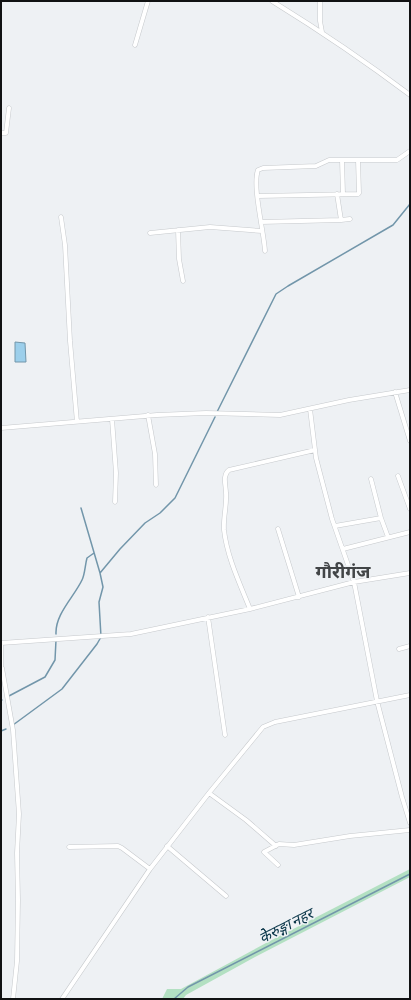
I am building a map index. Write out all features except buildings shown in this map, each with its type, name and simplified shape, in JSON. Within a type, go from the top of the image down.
[{"type":"street","points":[[135,45],[148,1]]},
{"type":"street","points":[[272,1],[322,32],[366,62],[410,95]]},
{"type":"street","points":[[320,1],[320,21],[322,32]]},
{"type":"street","points":[[1,133],[6,133],[10,108]]},
{"type":"street","points":[[265,251],[256,174],[258,170],[263,168],[316,166],[329,160],[397,160],[410,151]]},
{"type":"street","points":[[342,160],[343,194]]},
{"type":"street","points":[[258,196],[359,193],[358,160]]},
{"type":"street","points":[[337,194],[341,220]]},
{"type":"street","points":[[61,217],[65,245],[70,341],[77,422]]},
{"type":"street","points":[[261,222],[350,220]]},
{"type":"street","points":[[150,233],[210,227],[262,231]]},
{"type":"street","points":[[178,230],[179,259],[183,281]]},
{"type":"street","points":[[1,428],[148,416],[206,413],[280,416],[410,390]]},
{"type":"street","points":[[395,392],[410,441]]},
{"type":"street","points":[[310,409],[318,466],[335,526],[354,582],[377,701],[410,823]]},
{"type":"street","points":[[148,416],[155,454],[156,485]]},
{"type":"street","points":[[112,419],[116,473],[115,502]]},
{"type":"street","points":[[250,609],[229,553],[224,528],[226,472],[229,470],[315,450]]},
{"type":"street","points":[[398,476],[410,509]]},
{"type":"street","points":[[371,480],[381,518],[388,537]]},
{"type":"street","points":[[335,526],[381,518]]},
{"type":"street","points":[[278,529],[299,596]]},
{"type":"street","points":[[343,549],[410,532]]},
{"type":"street","points":[[13,999],[17,960],[17,853],[19,814],[13,730],[1,668],[1,642],[131,634],[250,609],[354,582],[410,573]]},
{"type":"street","points":[[208,618],[224,735]]},
{"type":"street","points":[[399,649],[410,646]]},
{"type":"street","points":[[62,999],[150,869],[263,727],[275,722],[410,695]]},
{"type":"street","points":[[209,794],[246,820],[276,846]]},
{"type":"street","points":[[278,865],[264,852],[279,844],[294,845],[344,837],[410,830]]},
{"type":"street","points":[[69,847],[118,846],[150,869]]},
{"type":"street","points":[[167,846],[226,896]]},
{"type":"green space","points":[[410,869],[410,877],[255,957],[186,995],[183,999],[162,999],[167,989],[181,989],[266,943]]},
{"type":"water","points":[[15,342],[25,343],[26,362],[15,362]]},
{"type":"waterway","points":[[217,412],[276,294],[393,225],[410,204]]},
{"type":"waterway","points":[[100,573],[145,523],[160,513],[175,498],[215,417]]},
{"type":"waterway","points":[[13,725],[62,689],[101,637],[99,602],[103,587],[81,508]]},
{"type":"waterway","points":[[56,634],[62,613],[83,578],[87,558],[94,553]]},
{"type":"waterway","points":[[7,697],[45,677],[55,660],[56,640]]},
{"type":"waterway","points":[[1,731],[6,729]]},
{"type":"waterway","name":"केेरुङ्गा नहर","points":[[174,999],[188,987],[410,874]]},
{"type":"district","name":"गौरीगंज","points":[[343,572]]}]
